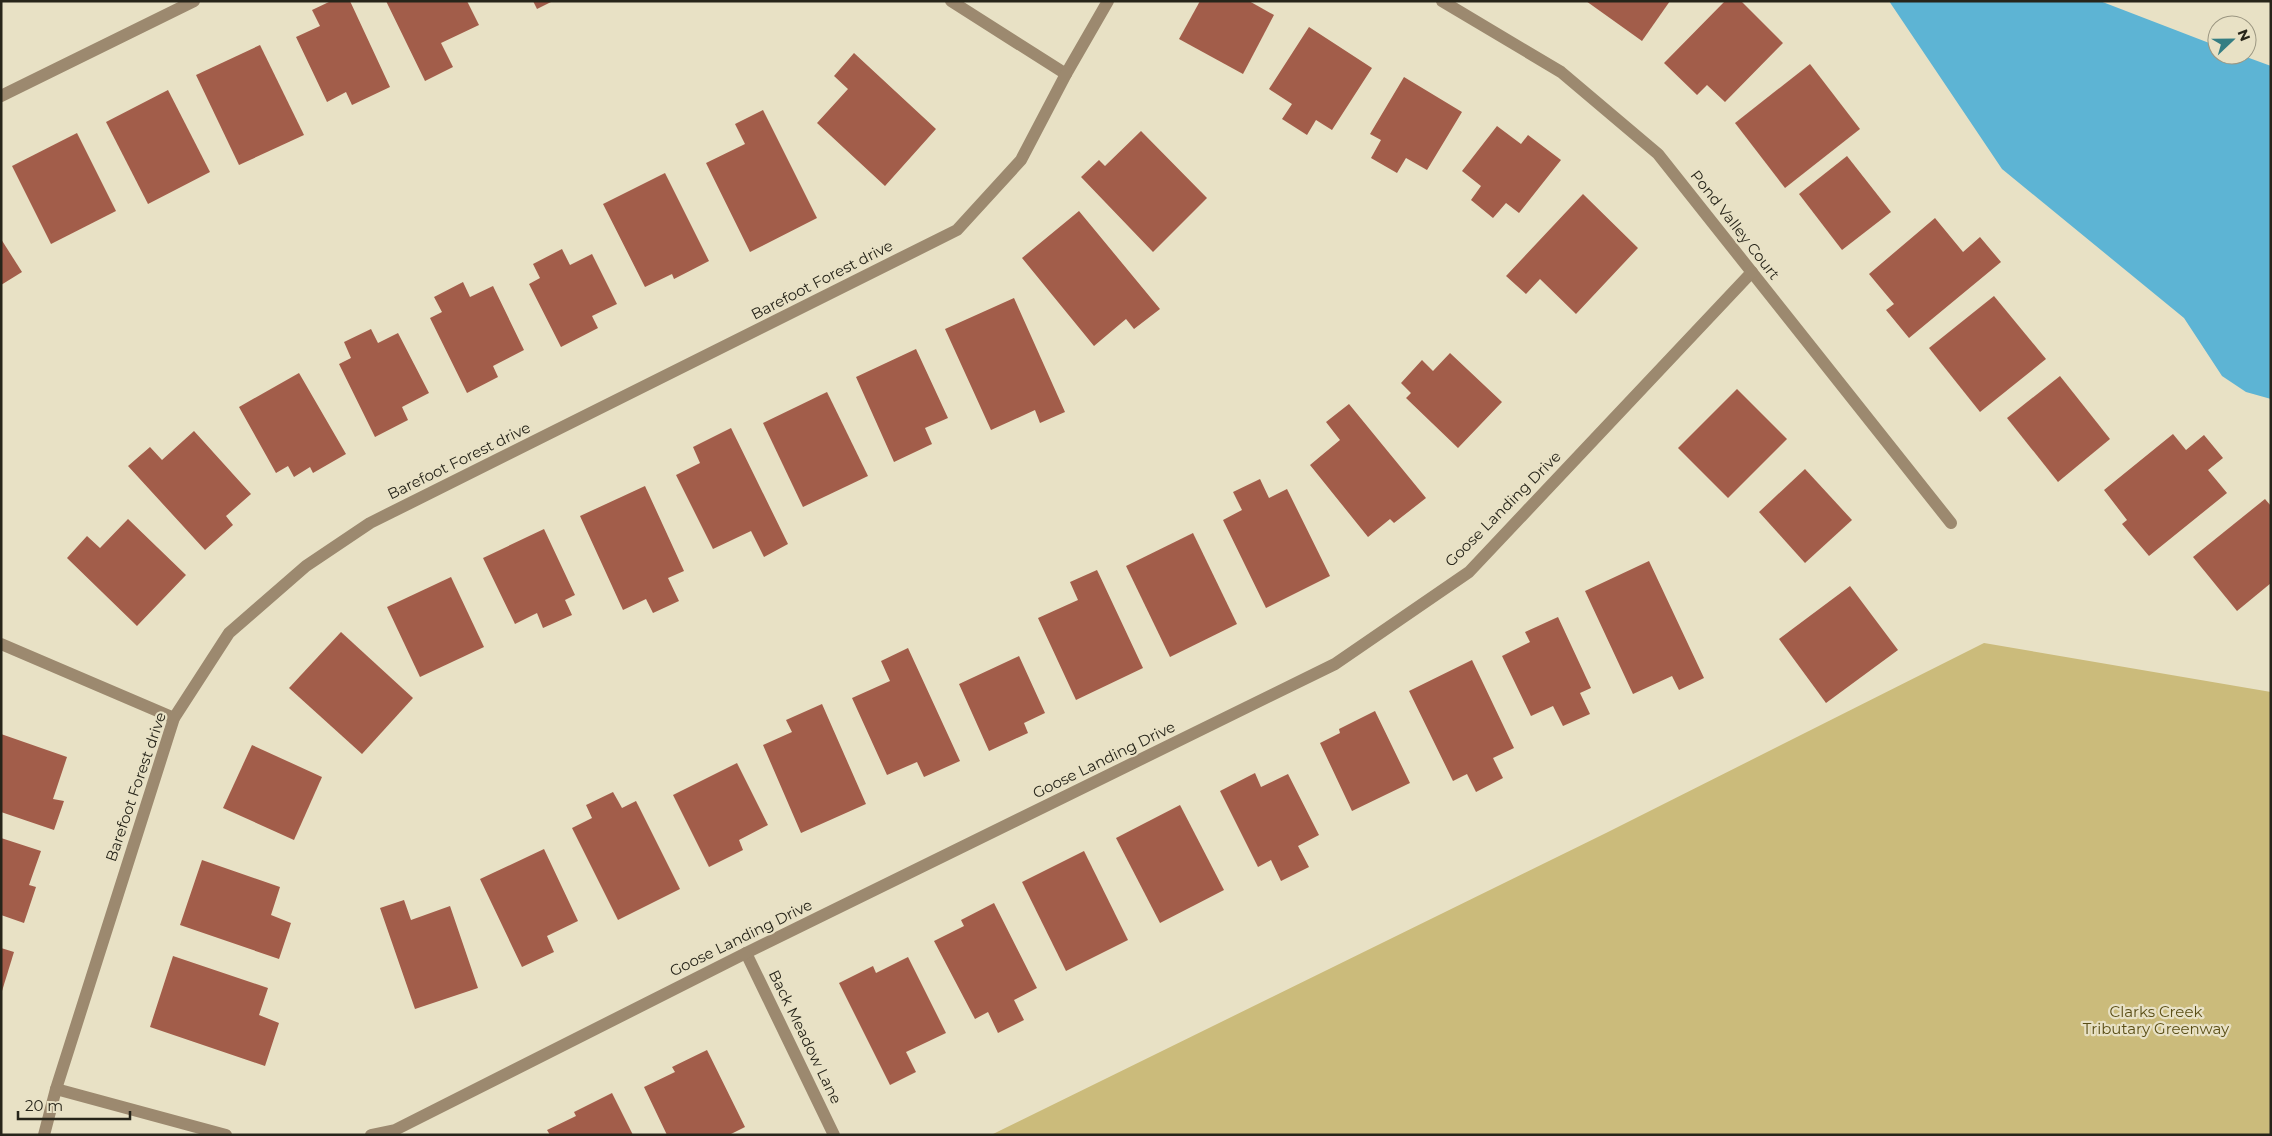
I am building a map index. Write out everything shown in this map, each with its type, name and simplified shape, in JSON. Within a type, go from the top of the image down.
[{"type":"street","points":[[1,96],[194,1]]},
{"type":"street","points":[[951,1],[1066,74]]},
{"type":"street","name":"Barefoot Forest drive","points":[[44,1135],[56,1089],[174,718],[229,633],[306,566],[370,524],[957,230],[1021,160],[1066,74],[1108,1]]},
{"type":"street","name":"Pond Valley Court","points":[[1442,1],[1560,72],[1658,154],[1951,523]]},
{"type":"street","name":"Goose Landing Drive","points":[[371,1135],[395,1130],[746,953],[1335,664],[1469,572],[1752,272]]},
{"type":"street","points":[[1,644],[174,718]]},
{"type":"street","name":"Back Meadow Lane","points":[[746,953],[834,1135]]},
{"type":"street","points":[[56,1089],[226,1135]]},
{"type":"green space","name":"Clarks Creek Tributary Greenway","points":[[1984,643],[2271,692],[2271,1135],[991,1135],[1606,833]]},
{"type":"water","points":[[1889,1],[2100,1],[2207,42],[2207,65],[2257,65],[2257,61],[2271,66],[2271,399],[2246,392],[2222,376],[2184,318],[2002,169]]},
{"type":"building","points":[[331,1],[350,1],[390,87],[352,105],[346,92],[327,102],[296,37],[320,26],[312,10]]},
{"type":"building","points":[[386,1],[467,1],[479,25],[441,43],[453,67],[425,81]]},
{"type":"building","points":[[533,1],[553,1],[537,9]]},
{"type":"building","points":[[1200,1],[1249,1],[1274,15],[1243,74],[1179,39]]},
{"type":"building","points":[[1586,1],[1670,1],[1642,41]]},
{"type":"building","points":[[1725,1],[1741,1],[1783,43],[1725,102],[1707,85],[1697,95],[1664,63]]},
{"type":"building","points":[[1309,27],[1372,68],[1332,130],[1316,120],[1307,135],[1282,119],[1292,104],[1269,89]]},
{"type":"building","points":[[260,45],[304,135],[239,165],[196,75]]},
{"type":"building","points":[[854,53],[936,129],[885,186],[817,123],[848,89],[834,76]]},
{"type":"building","points":[[1810,64],[1860,129],[1785,188],[1735,123]]},
{"type":"building","points":[[1404,77],[1462,112],[1427,170],[1406,158],[1397,173],[1371,158],[1381,140],[1370,134]]},
{"type":"building","points":[[168,90],[210,172],[148,204],[106,122]]},
{"type":"building","points":[[763,110],[817,218],[750,252],[706,163],[745,144],[735,124]]},
{"type":"building","points":[[1497,126],[1521,144],[1528,135],[1561,160],[1519,213],[1506,203],[1493,218],[1471,200],[1481,186],[1462,171]]},
{"type":"building","points":[[1141,131],[1207,198],[1153,252],[1081,177],[1099,160],[1105,166]]},
{"type":"building","points":[[77,133],[116,211],[51,244],[12,166]]},
{"type":"building","points":[[1847,156],[1891,212],[1842,250],[1799,194]]},
{"type":"building","points":[[665,173],[709,261],[674,279],[672,274],[645,287],[603,204]]},
{"type":"building","points":[[1583,194],[1638,248],[1576,314],[1540,279],[1526,294],[1506,276]]},
{"type":"building","points":[[1079,211],[1160,309],[1134,329],[1126,319],[1094,346],[1022,258]]},
{"type":"building","points":[[1935,218],[1963,252],[1980,237],[2001,262],[1909,338],[1886,310],[1894,304],[1869,274]]},
{"type":"building","points":[[1,239],[22,272],[1,285]]},
{"type":"building","points":[[562,249],[570,265],[592,254],[617,304],[592,316],[598,328],[561,347],[529,284],[540,278],[533,264]]},
{"type":"building","points":[[463,282],[470,297],[493,286],[524,350],[493,366],[498,377],[467,393],[430,318],[442,312],[434,297]]},
{"type":"building","points":[[1994,296],[2046,359],[1980,412],[1929,348]]},
{"type":"building","points":[[1014,298],[1065,412],[1040,423],[1035,410],[991,430],[945,329]]},
{"type":"building","points":[[371,329],[378,343],[398,333],[429,393],[402,407],[408,420],[375,437],[339,364],[351,358],[344,342]]},
{"type":"building","points":[[916,349],[948,418],[925,428],[932,444],[894,462],[856,377]]},
{"type":"building","points":[[1450,353],[1502,402],[1458,448],[1406,398],[1411,393],[1401,383],[1422,360],[1433,371]]},
{"type":"building","points":[[299,373],[346,454],[313,473],[310,467],[294,477],[288,466],[276,473],[239,407]]},
{"type":"building","points":[[2060,376],[2110,439],[2058,482],[2007,418]]},
{"type":"building","points":[[1737,389],[1787,439],[1728,498],[1678,448]]},
{"type":"building","points":[[827,392],[868,476],[803,507],[763,423]]},
{"type":"building","points":[[1349,404],[1426,498],[1394,523],[1390,519],[1368,537],[1310,465],[1340,440],[1326,422]]},
{"type":"building","points":[[731,428],[788,544],[764,557],[751,531],[713,549],[676,475],[700,463],[693,447]]},
{"type":"building","points":[[194,431],[251,494],[226,516],[233,525],[205,550],[128,466],[150,447],[162,460]]},
{"type":"building","points":[[2173,434],[2186,450],[2204,435],[2223,458],[2208,470],[2227,493],[2149,556],[2122,524],[2127,520],[2104,490]]},
{"type":"building","points":[[1805,469],[1852,520],[1805,563],[1759,512]]},
{"type":"building","points":[[1260,479],[1269,498],[1287,489],[1330,576],[1266,608],[1223,520],[1242,510],[1233,492]]},
{"type":"building","points":[[645,486],[684,571],[668,578],[679,601],[653,613],[646,599],[623,610],[580,516]]},
{"type":"building","points":[[2265,499],[2271,506],[2271,583],[2237,611],[2193,557]]},
{"type":"building","points":[[128,519],[186,575],[137,626],[67,558],[87,536],[100,548]]},
{"type":"building","points":[[544,529],[575,595],[565,600],[572,615],[543,628],[537,613],[515,624],[483,558]]},
{"type":"building","points":[[1193,533],[1237,624],[1170,657],[1126,566]]},
{"type":"building","points":[[1649,561],[1704,678],[1679,690],[1672,676],[1633,694],[1585,591]]},
{"type":"building","points":[[1097,570],[1143,668],[1076,700],[1038,618],[1078,600],[1070,582]]},
{"type":"building","points":[[451,577],[484,647],[420,677],[387,607]]},
{"type":"building","points":[[1850,586],[1898,650],[1826,703],[1779,639]]},
{"type":"building","points":[[1558,617],[1591,688],[1580,693],[1590,714],[1563,726],[1553,706],[1531,716],[1502,656],[1530,642],[1525,632]]},
{"type":"building","points":[[341,632],[413,698],[362,754],[289,688]]},
{"type":"building","points":[[908,648],[960,761],[924,777],[917,762],[887,775],[852,698],[890,681],[881,661]]},
{"type":"building","points":[[1019,656],[1045,713],[1024,723],[1028,733],[989,751],[959,684]]},
{"type":"building","points":[[1472,660],[1514,748],[1493,758],[1503,778],[1476,792],[1467,774],[1453,781],[1409,691]]},
{"type":"building","points":[[822,704],[866,804],[801,833],[763,745],[792,732],[786,720]]},
{"type":"building","points":[[1375,711],[1410,783],[1352,811],[1320,743],[1340,733],[1339,729]]},
{"type":"building","points":[[1,734],[67,757],[53,799],[64,801],[54,830],[1,812]]},
{"type":"building","points":[[252,745],[322,777],[294,840],[223,808]]},
{"type":"building","points":[[737,763],[768,825],[739,840],[743,850],[709,867],[673,795]]},
{"type":"building","points":[[1255,773],[1261,787],[1288,774],[1319,835],[1298,846],[1309,867],[1281,881],[1271,860],[1258,867],[1220,791]]},
{"type":"building","points":[[613,792],[622,808],[636,801],[680,889],[618,920],[572,828],[592,818],[586,805]]},
{"type":"building","points":[[1180,805],[1224,890],[1160,923],[1116,838]]},
{"type":"building","points":[[1,838],[41,851],[29,885],[36,887],[24,923],[1,915]]},
{"type":"building","points":[[544,849],[578,921],[547,936],[554,952],[522,967],[480,879]]},
{"type":"building","points":[[1084,851],[1128,940],[1066,971],[1022,882]]},
{"type":"building","points":[[202,860],[280,887],[271,915],[291,923],[279,959],[180,925]]},
{"type":"building","points":[[404,900],[411,920],[450,906],[478,988],[415,1009],[380,908]]},
{"type":"building","points":[[994,903],[1037,988],[1014,1000],[1024,1020],[998,1033],[988,1012],[975,1019],[934,941],[964,926],[961,920]]},
{"type":"building","points":[[1,948],[14,952],[2,991],[1,991]]},
{"type":"building","points":[[173,956],[268,988],[259,1015],[279,1023],[265,1066],[150,1027]]},
{"type":"building","points":[[908,957],[946,1033],[906,1052],[916,1072],[890,1085],[839,983],[873,966],[876,973]]},
{"type":"building","points":[[707,1050],[745,1127],[729,1135],[667,1135],[644,1087],[675,1072],[672,1067]]},
{"type":"building","points":[[612,1093],[633,1135],[550,1135],[547,1130],[576,1116],[574,1112]]}]
